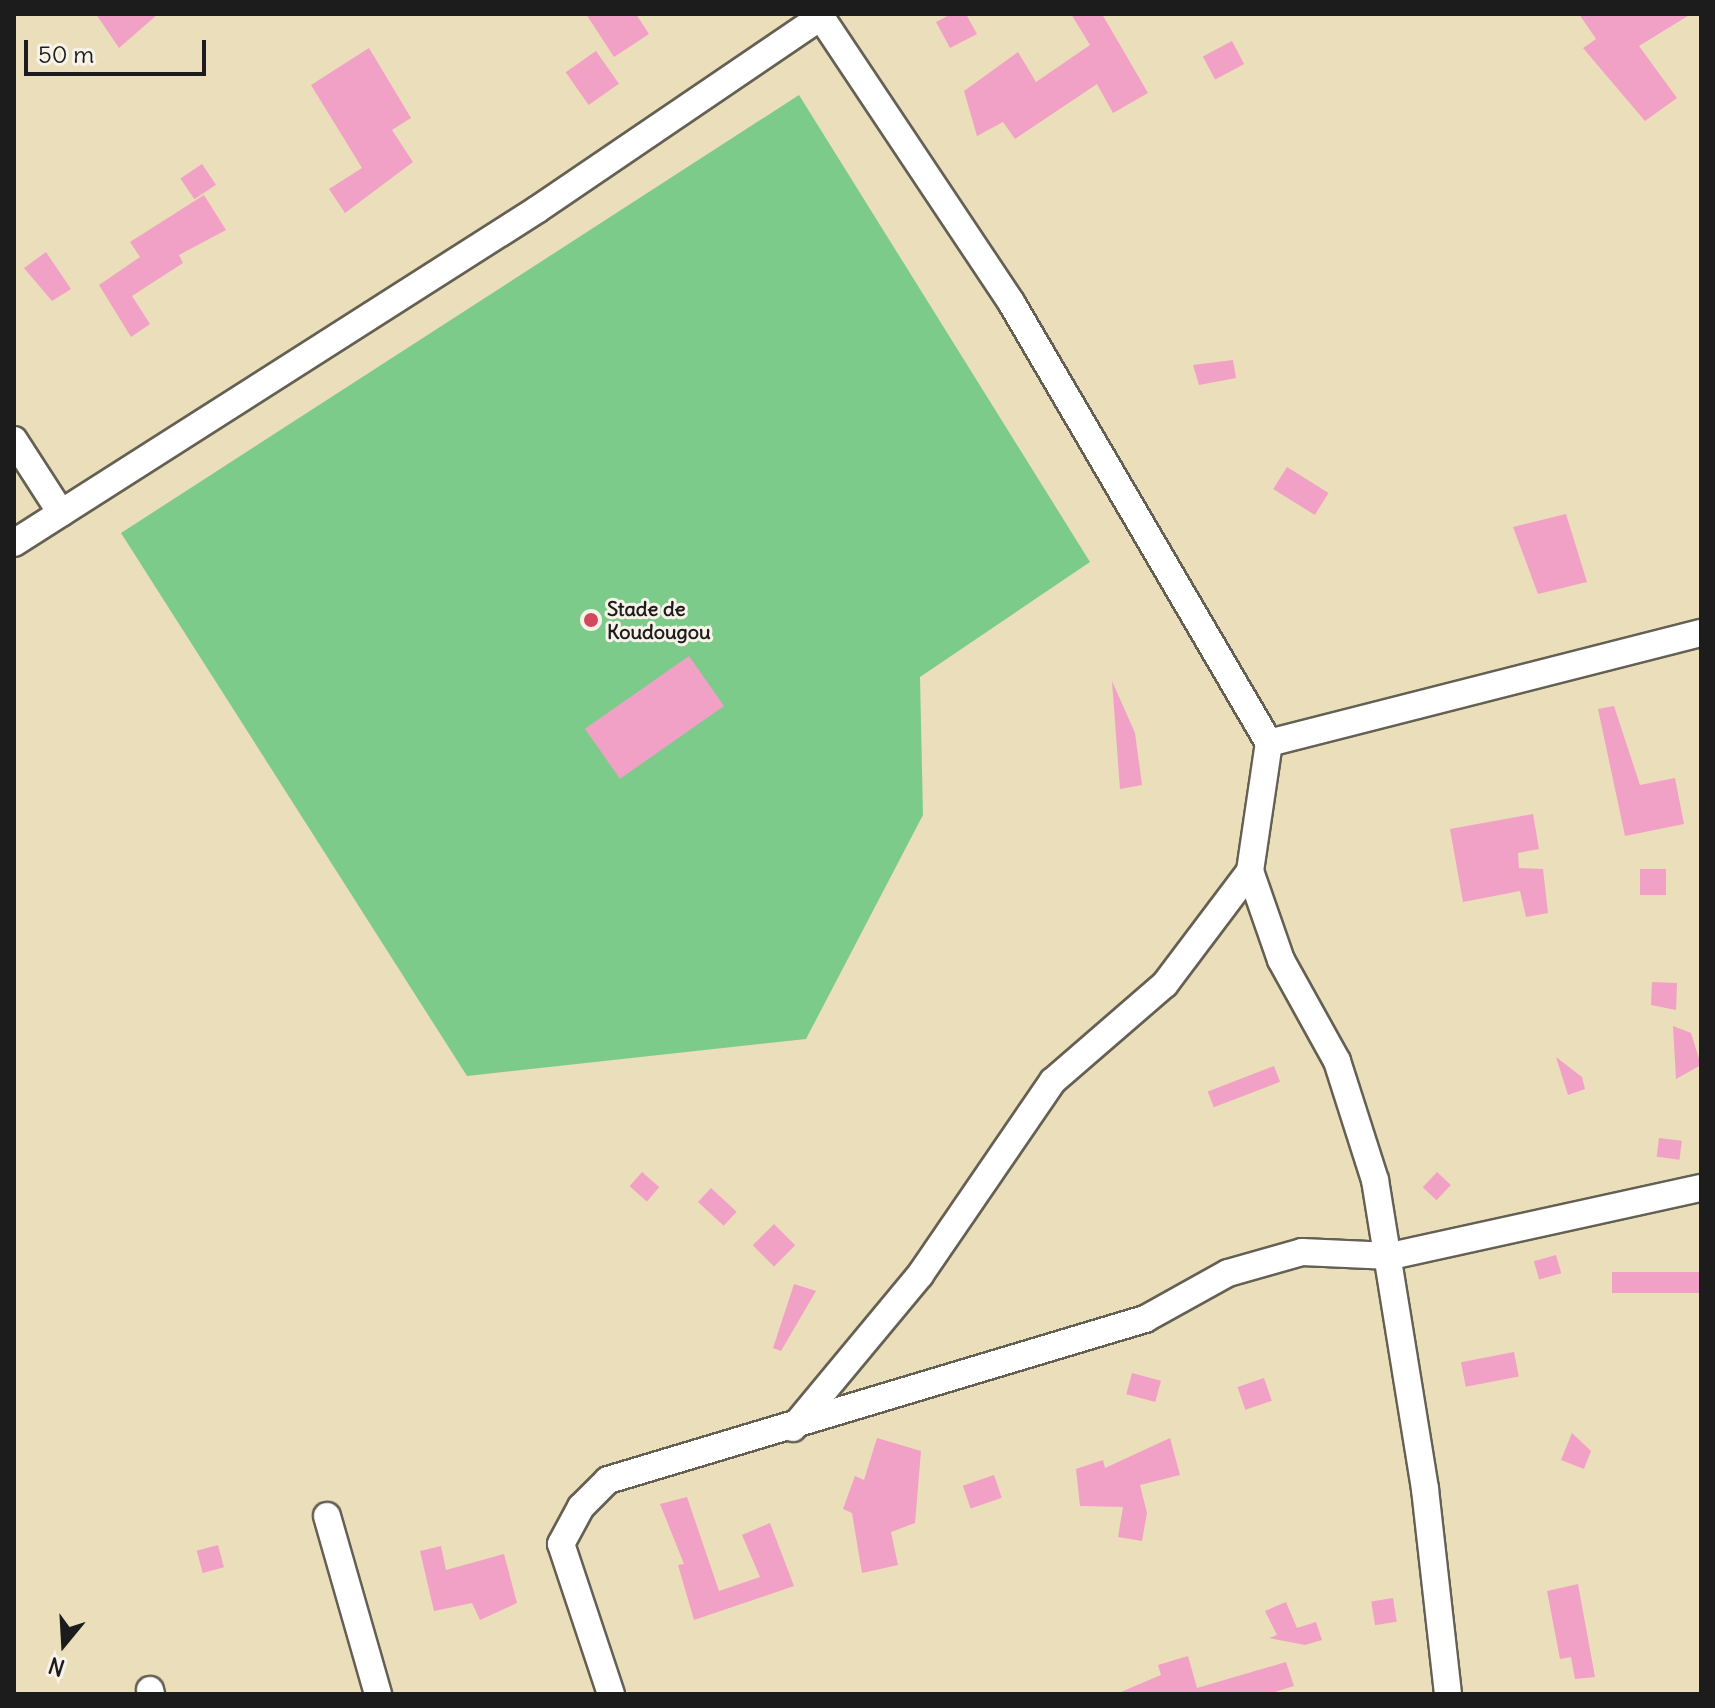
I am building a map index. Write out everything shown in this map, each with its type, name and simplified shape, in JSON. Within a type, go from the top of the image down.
[{"type":"street","points":[[14,543],[538,209],[820,15],[1011,302],[1269,743],[1250,871],[1281,960],[1337,1061],[1375,1180],[1391,1256],[1448,1694]]},
{"type":"street","points":[[14,440],[61,513]]},
{"type":"street","points":[[1269,743],[1701,633]]},
{"type":"street","points":[[793,1428],[920,1275],[1053,1081],[1165,984],[1250,871]]},
{"type":"street","points":[[611,1694],[561,1544],[581,1507],[608,1480],[793,1428],[1145,1319],[1228,1273],[1302,1252],[1391,1256],[1701,1188]]},
{"type":"street","points":[[327,1516],[378,1694]]},
{"type":"green space","name":"Stade de Koudougou","points":[[799,95],[1090,562],[920,677],[923,815],[806,1039],[467,1076],[121,533]]},
{"type":"building","points":[[96,14],[158,14],[119,48]]},
{"type":"building","points":[[586,14],[636,14],[649,34],[614,57]]},
{"type":"building","points":[[951,14],[966,14],[977,34],[950,48],[936,22]]},
{"type":"building","points":[[1071,14],[1102,14],[1148,93],[1113,113],[1097,84],[1015,139],[1003,122],[977,136],[964,91],[1018,52],[1036,82],[1090,45]]},
{"type":"building","points":[[1579,14],[1691,14],[1639,46],[1677,98],[1645,121],[1583,48],[1596,39]]},
{"type":"building","points":[[1232,41],[1244,64],[1215,79],[1203,56]]},
{"type":"building","points":[[369,48],[411,118],[392,130],[413,162],[345,213],[329,189],[362,168],[311,85]]},
{"type":"building","points":[[596,51],[619,84],[589,105],[566,72]]},
{"type":"building","points":[[202,164],[216,185],[194,199],[180,179]]},
{"type":"building","points":[[204,195],[226,230],[179,255],[183,263],[132,296],[150,324],[131,337],[99,285],[140,257],[130,242]]},
{"type":"building","points":[[46,252],[71,289],[52,301],[24,268]]},
{"type":"building","points":[[1233,360],[1236,378],[1199,385],[1193,365]]},
{"type":"building","points":[[1287,467],[1329,493],[1315,515],[1273,489]]},
{"type":"building","points":[[1566,514],[1587,582],[1538,594],[1513,527]]},
{"type":"building","points":[[689,656],[724,706],[620,779],[585,729]]},
{"type":"building","points":[[1112,681],[1135,733],[1142,785],[1120,789]]},
{"type":"building","points":[[1614,706],[1640,785],[1675,778],[1684,824],[1625,836],[1598,709]]},
{"type":"building","points":[[1533,814],[1539,849],[1518,853],[1519,868],[1543,869],[1548,913],[1526,917],[1520,891],[1463,902],[1450,829]]},
{"type":"building","points":[[1640,869],[1666,869],[1666,895],[1640,895]]},
{"type":"building","points":[[1652,982],[1677,983],[1676,1010],[1651,1005]]},
{"type":"building","points":[[1673,1026],[1691,1033],[1701,1065],[1676,1079]]},
{"type":"building","points":[[1556,1057],[1582,1077],[1585,1089],[1568,1095]]},
{"type":"building","points":[[1274,1066],[1280,1082],[1214,1107],[1208,1091]]},
{"type":"building","points":[[1659,1138],[1682,1141],[1680,1160],[1657,1157]]},
{"type":"building","points":[[642,1172],[659,1187],[647,1201],[630,1186]]},
{"type":"building","points":[[1437,1172],[1451,1185],[1437,1200],[1423,1187]]},
{"type":"building","points":[[711,1188],[737,1212],[724,1226],[698,1202]]},
{"type":"building","points":[[774,1224],[795,1245],[774,1266],[753,1245]]},
{"type":"building","points":[[1556,1255],[1561,1273],[1539,1280],[1534,1261]]},
{"type":"building","points":[[1612,1272],[1701,1272],[1701,1293],[1612,1293]]},
{"type":"building","points":[[794,1284],[816,1291],[781,1351],[773,1348]]},
{"type":"building","points":[[1514,1352],[1519,1377],[1466,1387],[1461,1362]]},
{"type":"building","points":[[1132,1373],[1161,1381],[1155,1402],[1126,1394]]},
{"type":"building","points":[[1264,1378],[1272,1401],[1245,1410],[1238,1387]]},
{"type":"building","points":[[1572,1433],[1591,1451],[1584,1469],[1561,1460]]},
{"type":"building","points":[[877,1438],[921,1451],[915,1523],[891,1532],[898,1565],[862,1573],[852,1513],[843,1509],[855,1476],[864,1480]]},
{"type":"building","points":[[1170,1438],[1180,1475],[1140,1485],[1147,1513],[1142,1541],[1118,1537],[1123,1507],[1080,1506],[1076,1469],[1103,1460],[1105,1468]]},
{"type":"building","points":[[994,1475],[1002,1498],[971,1508],[963,1486]]},
{"type":"building","points":[[687,1497],[719,1591],[760,1577],[742,1535],[770,1523],[794,1586],[694,1620],[678,1565],[684,1564],[660,1504]]},
{"type":"building","points":[[218,1545],[224,1567],[203,1573],[197,1551]]},
{"type":"building","points":[[441,1546],[446,1570],[504,1554],[517,1603],[480,1620],[472,1603],[434,1611],[420,1551]]},
{"type":"building","points":[[1578,1584],[1595,1677],[1575,1679],[1571,1657],[1560,1659],[1547,1591]]},
{"type":"building","points":[[1393,1598],[1397,1622],[1375,1625],[1371,1601]]},
{"type":"building","points":[[1286,1602],[1297,1628],[1316,1622],[1322,1640],[1305,1645],[1269,1638],[1277,1635],[1265,1611]]},
{"type":"building","points":[[1188,1656],[1197,1688],[1286,1662],[1294,1686],[1268,1694],[1116,1694],[1161,1675],[1158,1665]]},
{"type":"place","name":"Stade de Koudougou","points":[[591,620]]}]
